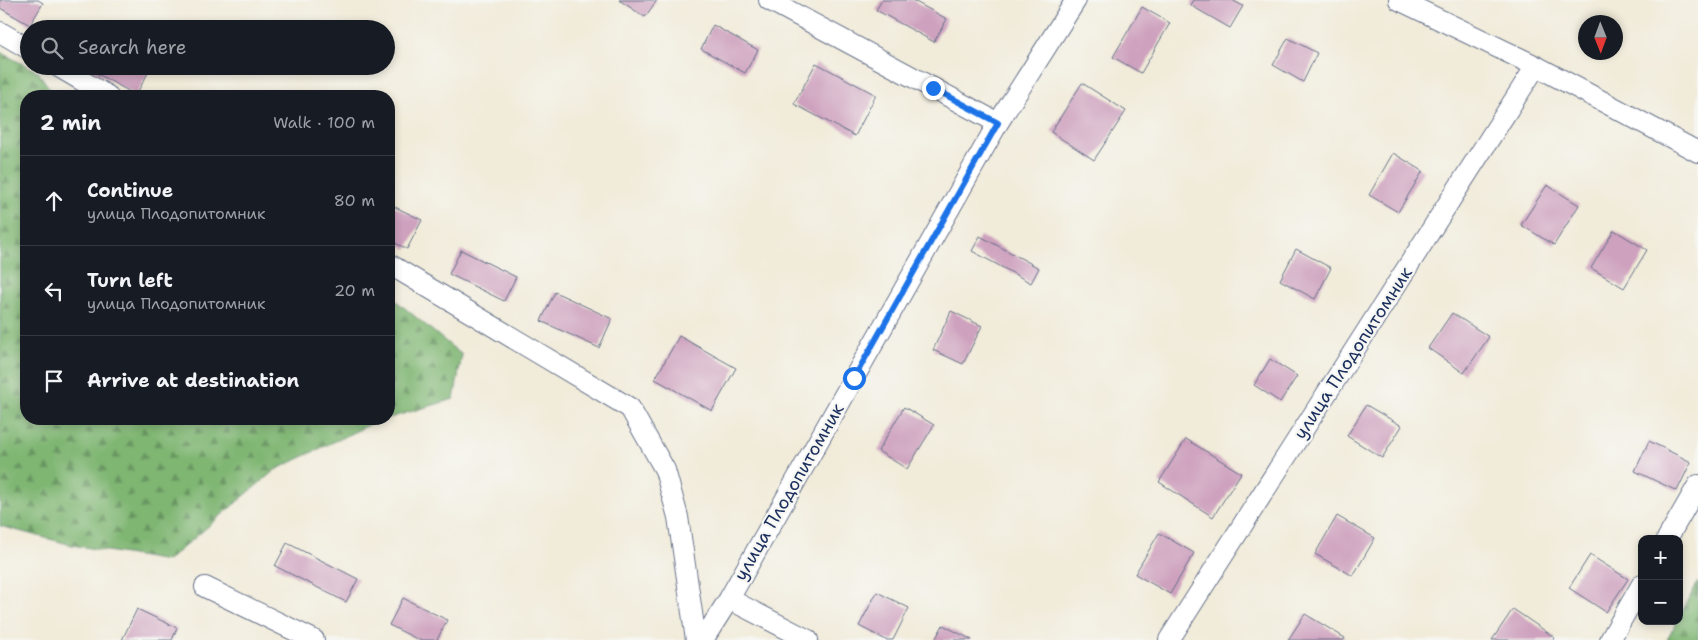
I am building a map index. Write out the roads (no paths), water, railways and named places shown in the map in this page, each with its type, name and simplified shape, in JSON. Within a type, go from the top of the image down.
[{"type":"street","points":[[769,0],[998,123]]},
{"type":"street","name":"улица Плодопитомник","points":[[703,640],[998,123],[1076,0]]},
{"type":"street","points":[[1399,0],[1536,66],[1698,152]]},
{"type":"street","points":[[0,32],[20,44]]},
{"type":"street","name":"улица Плодопитомник","points":[[1170,640],[1536,66]]},
{"type":"street","points":[[72,75],[98,90]]},
{"type":"street","points":[[395,268],[630,408],[665,470],[678,517],[696,640]]},
{"type":"street","points":[[1669,535],[1698,485]]},
{"type":"street","points":[[205,587],[314,640]]},
{"type":"street","points":[[1610,640],[1638,591]]},
{"type":"street","name":"улица Плодопитомник","points":[[728,599],[808,640]]}]
